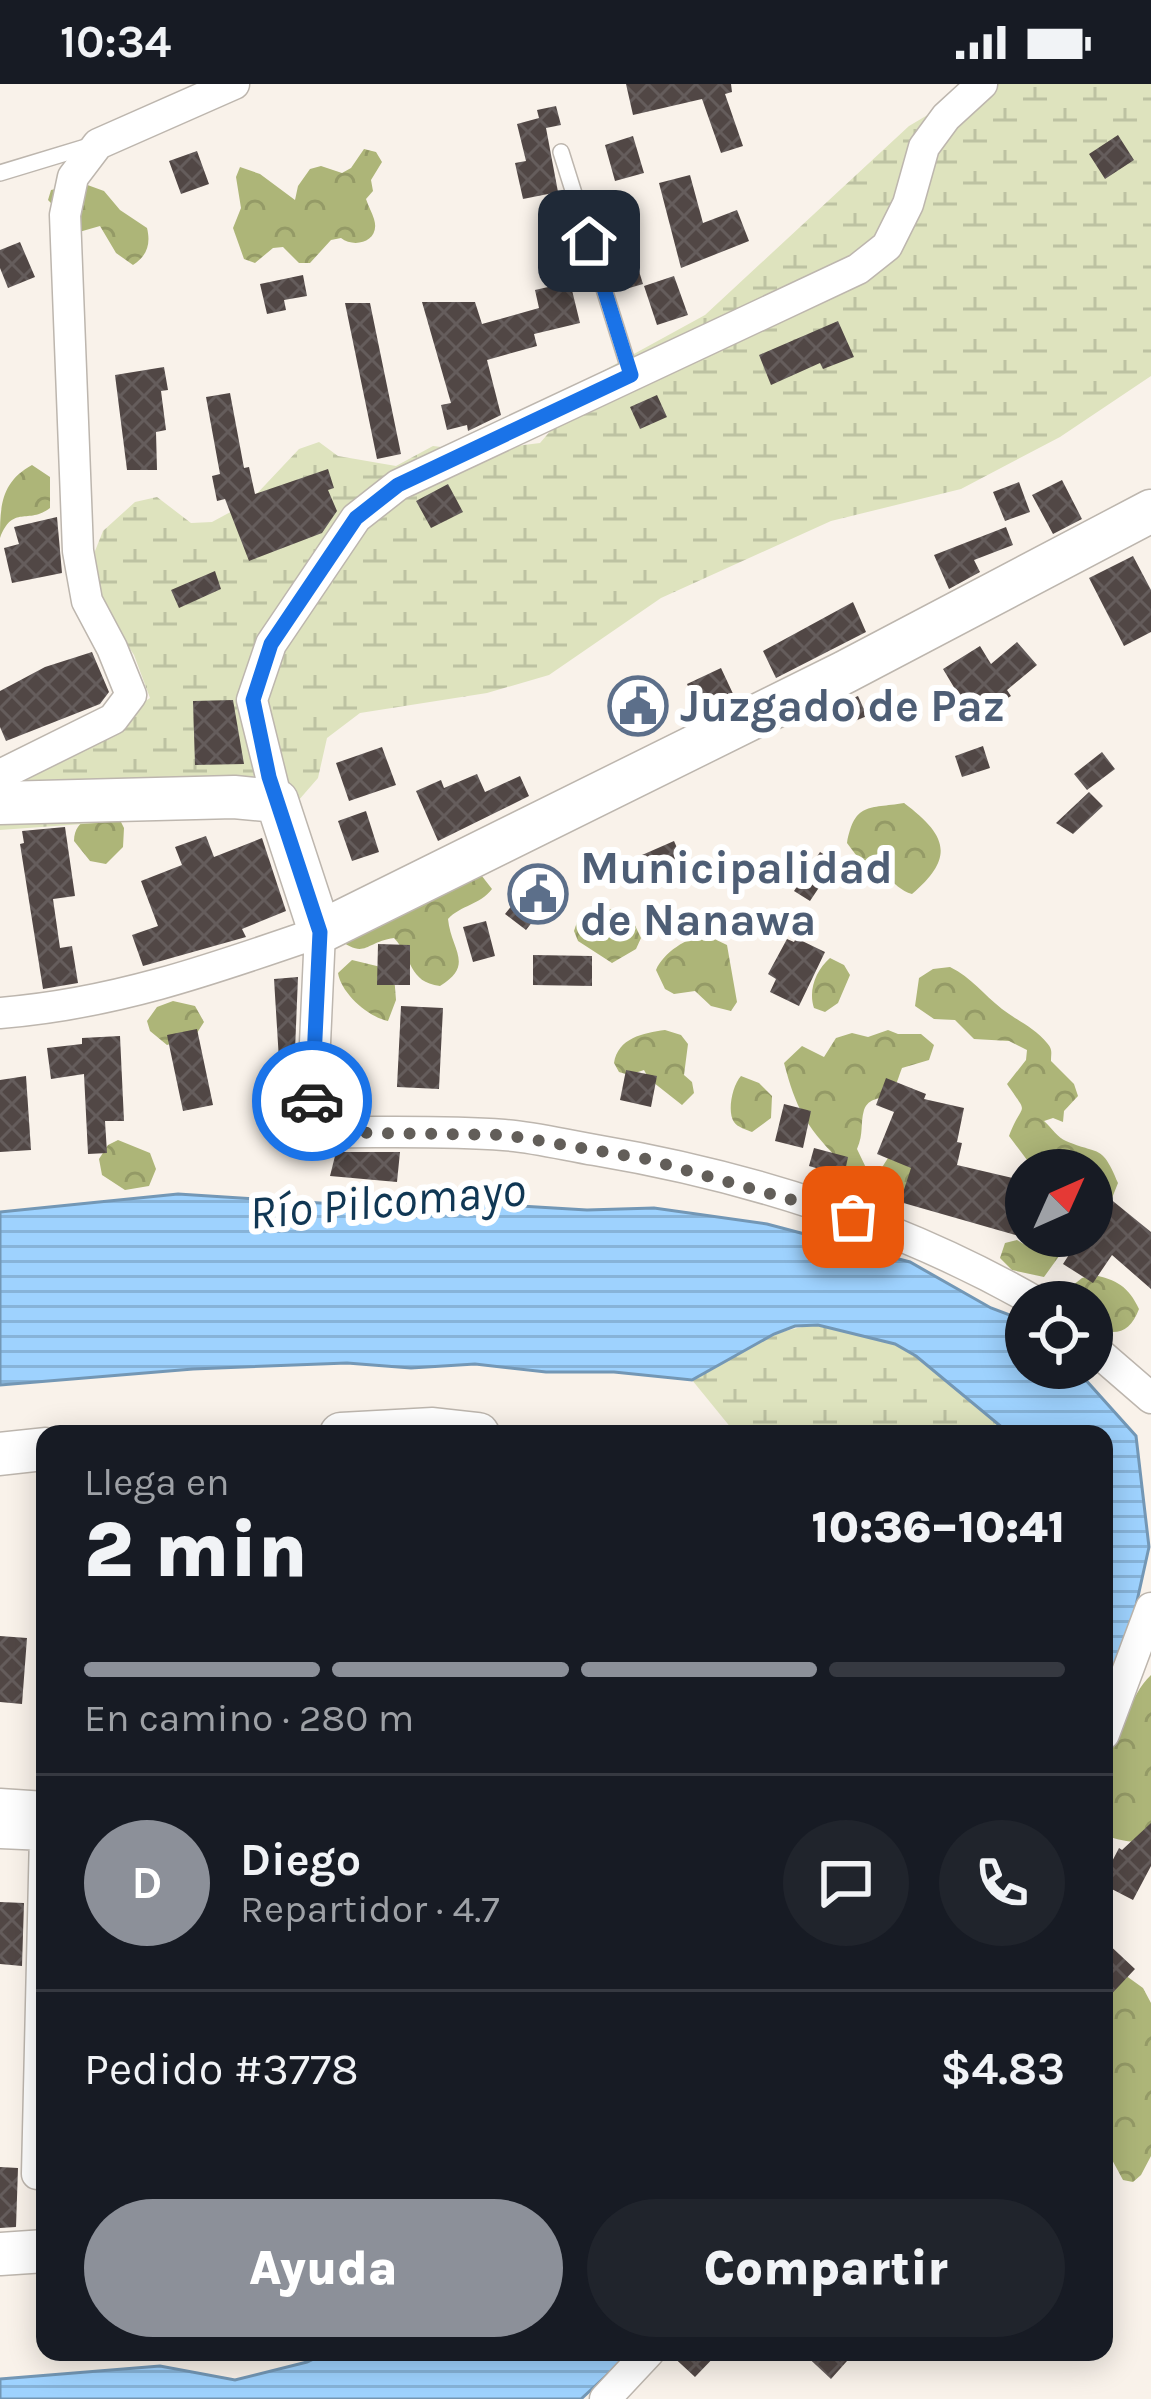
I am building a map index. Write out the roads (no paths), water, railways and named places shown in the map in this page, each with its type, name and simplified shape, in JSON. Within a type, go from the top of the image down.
[{"type":"street","points":[[0,776],[113,719],[131,695],[87,601],[78,551],[65,215],[73,177],[98,144],[234,84]]},
{"type":"street","points":[[982,84],[946,117],[924,147],[908,204],[887,246],[858,269],[398,485],[356,518],[271,644],[253,700],[258,737],[320,932],[311,1132],[506,1135],[646,1159],[890,1229],[1005,1285]]},
{"type":"street","points":[[0,1013],[154,988],[320,932],[845,672],[1151,511]]},
{"type":"street","points":[[0,803],[234,797],[277,801]]},
{"type":"street","points":[[1113,1365],[1151,1398]]},
{"type":"street","points":[[0,1454],[36,1450]]},
{"type":"street","points":[[1113,1710],[1151,1608]]},
{"type":"street","points":[[0,1804],[36,1806]]},
{"type":"street","points":[[0,1833],[36,1835]]},
{"type":"street","points":[[0,2254],[36,2252]]},
{"type":"street","points":[[605,2399],[641,2361]]},
{"type":"lane","points":[[0,172],[98,144]]},
{"type":"lane","points":[[561,152],[631,375]]},
{"type":"water","points":[[178,1194],[335,1204],[654,1208],[767,1224],[910,1262],[1005,1313],[1005,1389],[1094,1389],[1136,1436],[1149,1547],[1135,1610],[1113,1670],[1113,1425],[999,1425],[895,1344],[818,1325],[795,1326],[774,1334],[692,1380],[475,1364],[411,1368],[347,1363],[193,1369],[0,1385],[0,1212]]},
{"type":"water","points":[[622,2361],[581,2399],[0,2399],[0,2379],[160,2366],[235,2380],[307,2362]]},
{"type":"place","name":"Juzgado de Paz","points":[[638,706]]},
{"type":"place","name":"Municipalidad de Nanawa","points":[[538,894]]},
{"type":"water label","name":"Río Pilcomayo","points":[[387,1201]]}]
